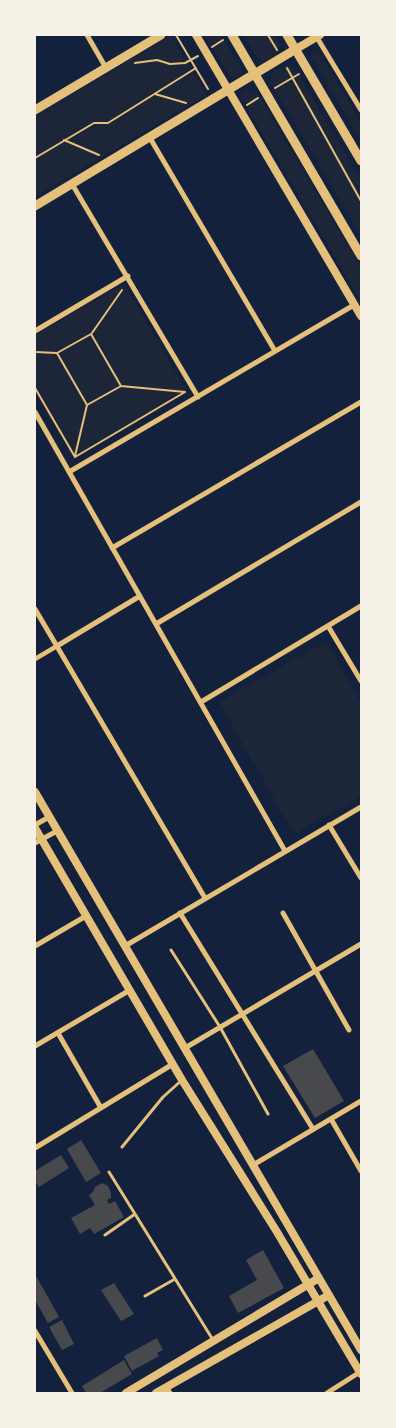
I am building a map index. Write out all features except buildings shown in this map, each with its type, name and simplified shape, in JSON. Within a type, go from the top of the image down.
[{"type":"main road","points":[[35,110],[161,35]]},
{"type":"main road","points":[[232,35],[361,256]]},
{"type":"main road","points":[[287,35],[361,161]]},
{"type":"main road","points":[[35,206],[296,49]]},
{"type":"street","points":[[87,35],[106,68]]},
{"type":"street","points":[[196,35],[229,88],[361,316]]},
{"type":"street","points":[[296,49],[317,36],[361,110]]},
{"type":"street","points":[[150,138],[275,351]]},
{"type":"street","points":[[72,184],[198,397]]},
{"type":"street","points":[[35,331],[128,276]]},
{"type":"street","points":[[69,472],[354,305]]},
{"type":"street","points":[[112,548],[361,402]]},
{"type":"street","points":[[35,412],[286,851]]},
{"type":"street","points":[[156,624],[361,502]]},
{"type":"street","points":[[35,659],[140,596]]},
{"type":"street","points":[[201,702],[361,606]]},
{"type":"street","points":[[35,609],[205,898]]},
{"type":"street","points":[[328,626],[361,681]]},
{"type":"street","points":[[35,792],[361,1350]]},
{"type":"street","points":[[125,946],[361,807]]},
{"type":"street","points":[[50,817],[35,826],[38,841],[86,916],[182,1080],[318,1300],[360,1373],[327,1393]]},
{"type":"street","points":[[329,825],[361,878]]},
{"type":"street","points":[[38,841],[57,831]]},
{"type":"street","points":[[180,913],[313,1129]]},
{"type":"street","points":[[283,913],[349,1030]]},
{"type":"street","points":[[35,946],[86,916]]},
{"type":"street","points":[[185,1048],[361,944]]},
{"type":"street","points":[[35,1046],[130,990]]},
{"type":"street","points":[[58,1033],[101,1108]]},
{"type":"street","points":[[35,1148],[173,1064]]},
{"type":"street","points":[[253,1165],[361,1101]]},
{"type":"street","points":[[331,1119],[361,1171]]},
{"type":"street","points":[[126,1393],[319,1278]]},
{"type":"street","points":[[156,1393],[168,1390],[329,1295]]},
{"type":"street","points":[[35,1331],[72,1393]]},
{"type":"street","points":[[35,1346],[42,1342]]},
{"type":"lane","points":[[171,950],[220,1027],[268,1114]]},
{"type":"lane","points":[[122,1147],[163,1097],[182,1080]]},
{"type":"lane","points":[[109,1172],[214,1341]]},
{"type":"lane","points":[[105,1235],[136,1214]]},
{"type":"lane","points":[[145,1296],[175,1279]]},
{"type":"path","points":[[176,35],[213,98]]},
{"type":"path","points":[[134,63],[157,60],[170,64],[185,63],[232,35]]},
{"type":"path","points":[[268,35],[361,201]]},
{"type":"path","points":[[35,158],[94,123],[108,123],[196,68]]},
{"type":"path","points":[[240,108],[307,69]]},
{"type":"path","points":[[155,94],[187,103],[193,111]]},
{"type":"path","points":[[64,140],[100,156],[106,164]]},
{"type":"path","points":[[35,352],[57,353],[91,334],[123,288],[115,293]]},
{"type":"path","points":[[91,334],[121,386]]},
{"type":"path","points":[[57,353],[87,405],[75,457]]},
{"type":"path","points":[[180,384],[185,392]]},
{"type":"path","points":[[87,405],[121,386],[185,392],[198,397]]},
{"type":"path","points":[[35,388],[75,457]]},
{"type":"path","points":[[75,457],[185,392]]},
{"type":"shaded area","points":[[205,35],[221,35],[241,68],[240,75],[234,78],[229,75]]},
{"type":"shaded area","points":[[244,35],[274,35],[280,46],[280,51],[270,59],[264,61],[258,59]]},
{"type":"shaded area","points":[[171,36],[207,95],[35,196],[35,116]]},
{"type":"shaded area","points":[[315,50],[319,51],[361,122],[361,141],[311,56]]},
{"type":"shaded area","points":[[288,64],[296,70],[361,180],[361,235],[272,85],[271,76],[273,73]]},
{"type":"shaded area","points":[[251,89],[258,94],[361,268],[361,302],[241,97],[243,91]]},
{"type":"shaded area","points":[[124,284],[188,393],[74,459],[35,393],[35,335]]},
{"type":"shaded area","points":[[326,642],[361,703],[361,796],[294,834],[219,702]]}]
